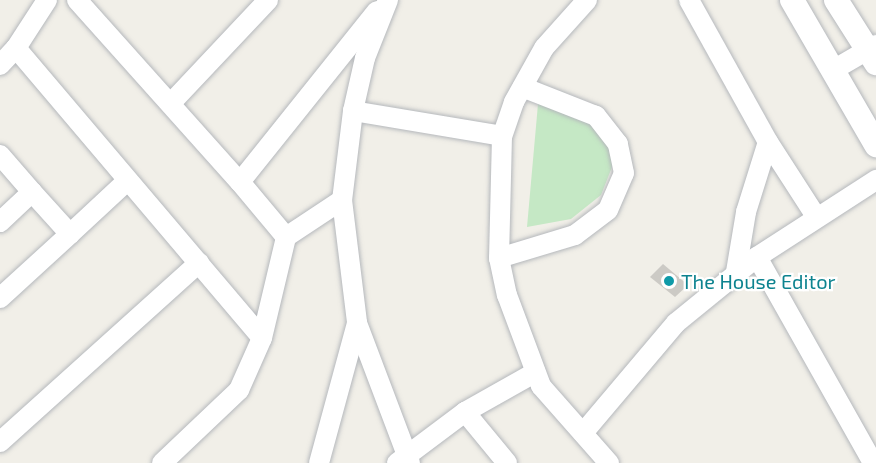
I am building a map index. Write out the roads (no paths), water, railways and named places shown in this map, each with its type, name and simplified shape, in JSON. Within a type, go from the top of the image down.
[{"type":"street","points":[[0,65],[16,48],[47,0]]},
{"type":"street","points":[[77,0],[172,102],[286,237]]},
{"type":"street","points":[[172,102],[268,0]]},
{"type":"street","points":[[240,182],[387,0]]},
{"type":"street","points":[[387,0],[365,58],[353,111],[342,200],[357,323],[404,461],[465,412],[536,372]]},
{"type":"street","points":[[587,0],[544,48],[522,87],[502,136],[499,258],[507,295],[541,386],[609,463]]},
{"type":"street","points":[[689,0],[768,142],[818,218]]},
{"type":"street","points":[[792,0],[876,145]]},
{"type":"street","points":[[833,70],[873,53],[836,0]]},
{"type":"street","points":[[16,48],[262,338]]},
{"type":"street","points":[[499,258],[574,235],[592,223],[608,210],[624,173],[618,144],[596,116],[522,87]]},
{"type":"street","points":[[353,111],[502,136]]},
{"type":"street","points":[[736,272],[746,212],[768,142]]},
{"type":"street","points":[[0,155],[70,234]]},
{"type":"street","points":[[582,433],[676,323],[736,272],[876,180]]},
{"type":"street","points":[[0,298],[127,181]]},
{"type":"street","points":[[0,222],[32,192]]},
{"type":"street","points":[[162,463],[239,390],[262,338],[286,237],[342,200]]},
{"type":"street","points":[[757,257],[873,463]]},
{"type":"street","points":[[0,442],[199,263]]},
{"type":"street","points":[[319,463],[357,323]]},
{"type":"street","points":[[465,412],[507,463]]},
{"type":"place","name":"The House Editor","points":[[669,281]]}]
